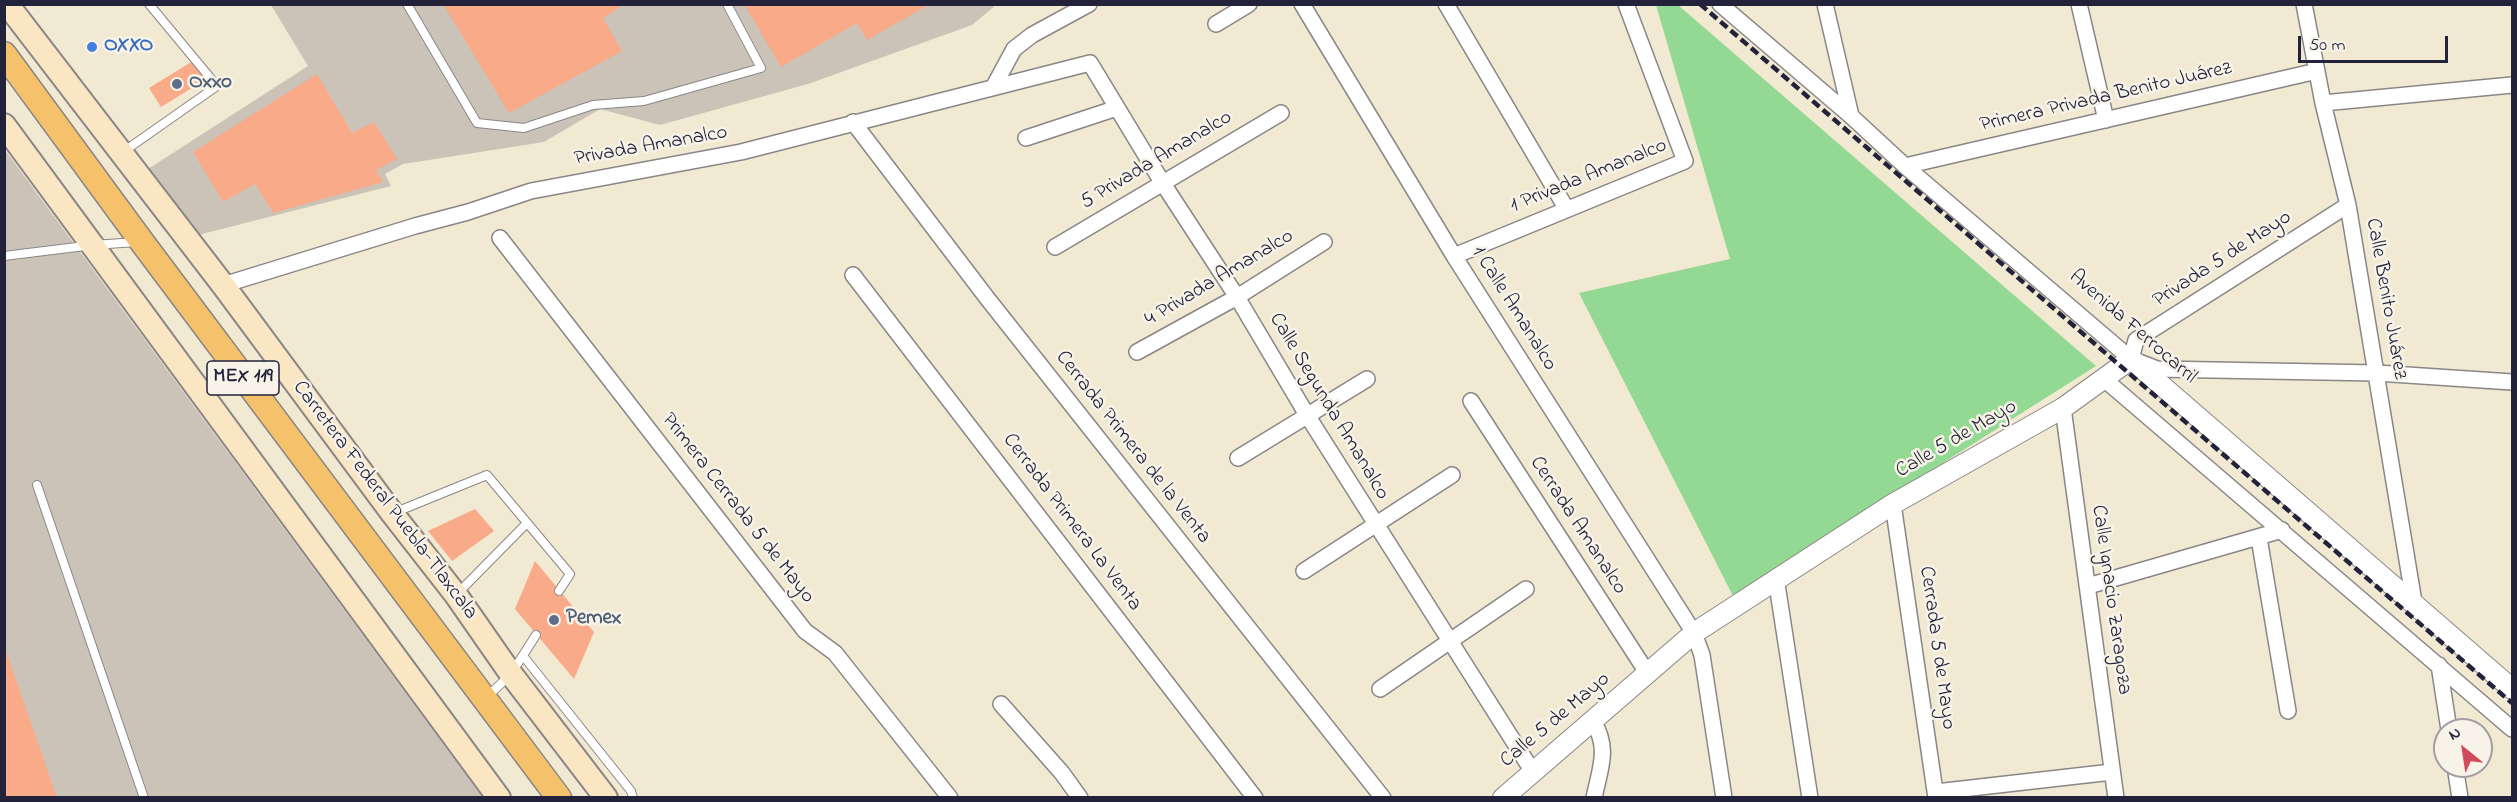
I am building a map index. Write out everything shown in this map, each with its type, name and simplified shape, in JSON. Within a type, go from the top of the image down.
[{"type":"main road","name":"Carretera Federal Puebla-Tlaxcala","points":[[7,5],[223,285],[392,513],[456,595],[517,665],[606,798]]},
{"type":"main road","name":"Carretera Federal Puebla-Tlaxcala","points":[[4,54],[559,798]]},
{"type":"main road","points":[[4,125],[498,798]]},
{"type":"street","points":[[994,86],[1014,49],[1032,35],[1089,4]]},
{"type":"street","points":[[1216,24],[1249,4]]},
{"type":"street","name":"1 Calle Amanalco","points":[[1302,4],[1454,256],[1694,633],[1702,655],[1724,798]]},
{"type":"street","points":[[1446,4],[1566,208]]},
{"type":"street","name":"1 Privada Amanalco","points":[[1454,256],[1685,161],[1626,4]]},
{"type":"street","name":"Avenida Ferrocarril","points":[[1720,4],[2512,689]]},
{"type":"street","points":[[1825,4],[1851,116]]},
{"type":"street","points":[[2079,4],[2106,120]]},
{"type":"street","name":"Calle Benito Juárez","points":[[2304,4],[2323,103],[2348,205],[2414,602]]},
{"type":"street","name":"Privada Amanalco","points":[[223,285],[531,191],[741,152],[1090,63]]},
{"type":"street","name":"Calle Segunda Amanalco","points":[[1090,63],[1162,182],[1237,297],[1307,415],[1533,772]]},
{"type":"street","name":"Primera Privada Benito Juárez","points":[[1905,166],[2317,71]]},
{"type":"street","points":[[2323,103],[2512,86]]},
{"type":"street","points":[[1026,138],[1117,108]]},
{"type":"street","name":"5 Privada Amanalco","points":[[1055,247],[1281,113]]},
{"type":"street","name":"Cerrada Primera de la Venta","points":[[853,122],[987,298],[1383,798]]},
{"type":"street","name":"Privada 5 de Mayo","points":[[2131,359],[2136,340],[2348,205]]},
{"type":"street","name":"Primera Cerrada 5 de Mayo","points":[[500,238],[805,632],[835,653],[950,798]]},
{"type":"street","name":"4 Privada Amanalco","points":[[1137,352],[1237,297],[1324,242]]},
{"type":"street","name":"Cerrada Primera La Venta","points":[[853,274],[1255,798]]},
{"type":"street","points":[[2131,359],[2157,369],[2377,373],[2512,382]]},
{"type":"street","name":"Calle 5 de Mayo","points":[[1503,798],[1694,633],[1893,504],[2063,408],[2131,359]]},
{"type":"street","points":[[1238,458],[1367,379]]},
{"type":"street","points":[[2104,379],[2512,729]]},
{"type":"street","name":"Cerrada Amanalco","points":[[1471,401],[1648,674]]},
{"type":"street","name":"Calle Ignacio Zaragoza","points":[[2063,408],[2116,798]]},
{"type":"street","points":[[1304,571],[1452,475]]},
{"type":"street","name":"Cerrada 5 de Mayo","points":[[1893,504],[1936,795]]},
{"type":"street","points":[[2088,586],[2282,530]]},
{"type":"street","points":[[2259,538],[2288,711]]},
{"type":"street","points":[[1776,578],[1810,798]]},
{"type":"street","points":[[1380,689],[1526,589]]},
{"type":"street","points":[[2439,665],[2447,718]]},
{"type":"street","points":[[1001,704],[1080,798]]},
{"type":"street","points":[[1593,721],[1601,734],[1604,751],[1594,798]]},
{"type":"street","points":[[1936,795],[2112,772]]},
{"type":"street","points":[[2457,778],[2460,798]]},
{"type":"lane","points":[[120,154],[217,86],[149,4]]},
{"type":"lane","points":[[407,4],[477,123],[524,128],[593,105],[644,101],[761,68],[727,4]]},
{"type":"lane","points":[[4,256],[93,245],[142,242]]},
{"type":"lane","points":[[392,513],[487,475],[570,574],[559,591]]},
{"type":"lane","points":[[37,485],[144,798]]},
{"type":"lane","points":[[456,595],[527,523]]},
{"type":"lane","points":[[484,700],[517,665],[536,635]]},
{"type":"lane","points":[[517,665],[631,791],[633,798]]},
{"type":"shaded area","points":[[271,5],[996,5],[972,25],[808,84],[660,125],[600,109],[544,142],[403,164],[385,174],[391,186],[194,236],[148,169],[308,66]]},
{"type":"shaded area","points":[[5,150],[482,797],[5,797]]},
{"type":"green space","points":[[1656,5],[1678,5],[2096,366],[1733,596],[1579,293],[1730,259]]},
{"type":"building","points":[[443,4],[625,4],[603,18],[622,51],[509,113]]},
{"type":"building","points":[[744,4],[930,4],[867,40],[857,23],[781,67]]},
{"type":"building","name":"Oxxo","points":[[193,61],[205,80],[161,107],[149,88]]},
{"type":"building","points":[[317,74],[352,133],[374,122],[397,159],[376,170],[383,182],[273,213],[255,184],[223,202],[193,152]]},
{"type":"building","points":[[475,509],[494,531],[452,561],[428,531]]},
{"type":"building","name":"Pemex","points":[[535,561],[594,632],[574,679],[515,609]]},
{"type":"building","points":[[5,648],[57,798],[4,798]]},
{"type":"railway","points":[[1700,4],[2512,703]]},
{"type":"place","name":"OXXO","points":[[92,47]]},
{"type":"place","name":"Oxxo","points":[[177,84]]},
{"type":"place","name":"Pemex","points":[[554,620]]}]
